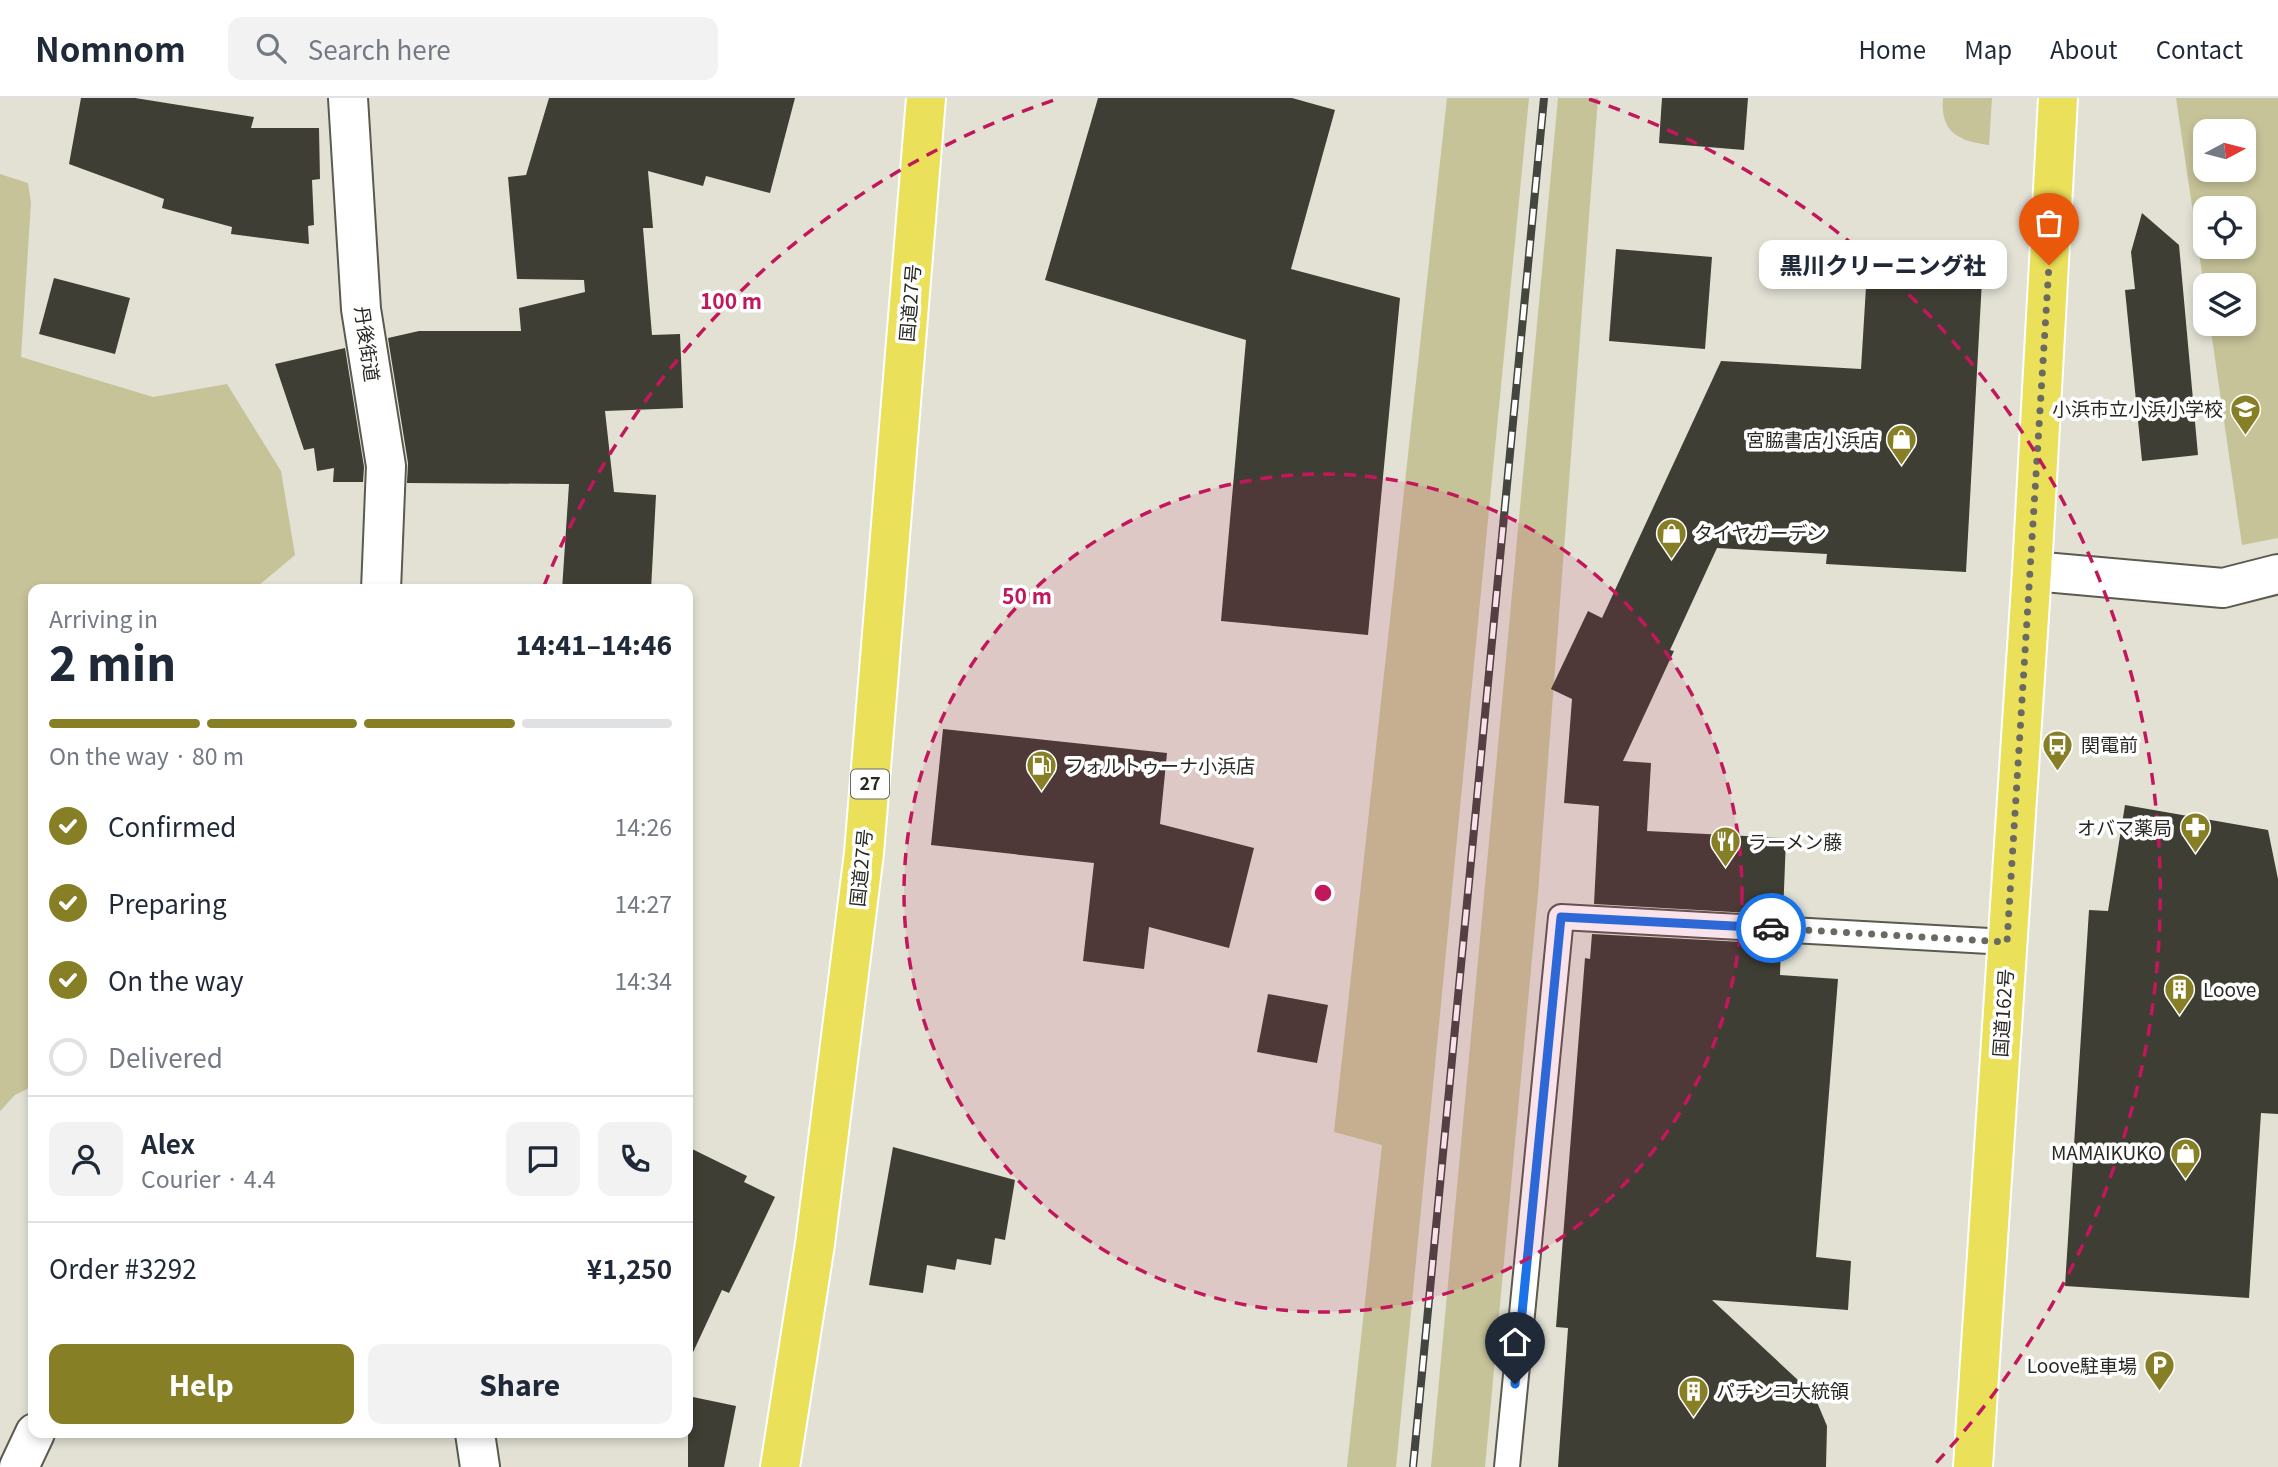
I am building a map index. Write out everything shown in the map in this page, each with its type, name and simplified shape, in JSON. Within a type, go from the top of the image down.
[{"type":"highway","name":"国道27号","points":[[780,1467],[816,1244],[864,853],[926,98]]},
{"type":"highway","name":"国道162号","points":[[1973,1467],[2032,570],[2058,98]]},
{"type":"street","name":"丹後街道","points":[[348,98],[361,309],[386,466],[381,584]]},
{"type":"street","points":[[2032,570],[2223,588],[2278,575]]},
{"type":"street","points":[[19,1467],[33,1438]]},
{"type":"street","points":[[476,1438],[480,1467]]},
{"type":"lane","points":[[1507,1467],[1561,917],[2007,942]]},
{"type":"shaded area","points":[[1447,98],[1529,98],[1396,1467],[1347,1467],[1382,1145],[1334,1132]]},
{"type":"shaded area","points":[[1558,98],[1598,98],[1538,894],[1485,1467],[1431,1467]]},
{"type":"shaded area","points":[[1943,98],[1992,98],[1989,145],[1960,138],[1948,127]]},
{"type":"shaded area","name":"小浜市立小浜小学校","points":[[2176,98],[2278,98],[2278,538],[2242,545],[2212,336],[2256,336],[2256,273],[2202,273],[2200,259],[2256,259],[2256,196],[2193,196],[2193,212]]},
{"type":"shaded area","points":[[0,174],[28,183],[31,203],[21,357],[153,397],[227,384],[281,471],[295,555],[260,584],[28,584],[28,1088],[15,1095],[0,1111]]},
{"type":"building","points":[[81,98],[135,98],[254,117],[251,128],[319,128],[320,179],[312,180],[314,225],[308,226],[309,244],[231,234],[232,227],[162,208],[164,199],[69,164]]},
{"type":"building","points":[[549,98],[795,98],[770,193],[706,176],[703,186],[648,171],[653,228],[643,228],[652,335],[680,334],[683,408],[605,411],[614,492],[656,495],[651,584],[562,584],[569,484],[407,483],[408,463],[388,338],[419,331],[521,331],[519,308],[585,292],[584,280],[517,279],[508,177],[526,175]]},
{"type":"building","points":[[1098,98],[1292,98],[1335,110],[1291,269],[1400,298],[1368,635],[1221,621],[1246,340],[1045,280]]},
{"type":"building","points":[[1662,98],[1748,98],[1744,150],[1659,143]]},
{"type":"building","points":[[2142,213],[2179,245],[2198,455],[2142,461],[2125,290],[2135,289],[2131,252]]},
{"type":"building","points":[[1616,249],[1712,257],[1705,349],[1609,341]]},
{"type":"building","points":[[1910,276],[1982,280],[1966,572],[1826,564],[1827,554],[1717,548],[1670,650],[1674,651],[1623,761],[1651,763],[1647,831],[1786,838],[1783,915],[1594,904],[1599,806],[1564,803],[1572,699],[1551,689],[1588,611],[1602,618],[1721,361],[1861,369],[1866,287],[1909,289]]},
{"type":"building","points":[[54,278],[130,298],[115,354],[39,334]]},
{"type":"building","points":[[345,348],[364,467],[363,482],[333,482],[334,468],[317,471],[314,448],[304,450],[275,364]]},
{"type":"building","points":[[943,729],[1167,753],[1160,824],[1254,848],[1229,948],[1149,927],[1144,969],[1083,961],[1094,863],[931,845]]},
{"type":"building","name":"Loove","points":[[2125,805],[2268,830],[2278,879],[2278,1114],[2261,1113],[2249,1298],[2065,1286],[2089,910],[2108,911]]},
{"type":"building","points":[[1592,934],[1781,944],[1780,975],[1838,979],[1816,1257],[1851,1261],[1848,1310],[1712,1300],[1814,1395],[1827,1426],[1826,1467],[1558,1467],[1568,1328],[1556,1327],[1585,958],[1590,959]]},
{"type":"building","points":[[1268,994],[1328,1005],[1317,1063],[1257,1052]]},
{"type":"building","points":[[893,1147],[1015,1180],[1005,1240],[995,1238],[991,1265],[957,1259],[955,1270],[927,1265],[923,1293],[869,1285]]},
{"type":"building","points":[[693,1149],[747,1176],[744,1182],[775,1197],[729,1293],[722,1290],[693,1352]]},
{"type":"building","points":[[693,1397],[736,1406],[724,1467],[688,1467],[688,1438],[693,1438]]},
{"type":"railway","points":[[1413,1467],[1544,98]]},
{"type":"way so far","points":[[1771,928],[2007,942],[2049,265]]},
{"type":"place","name":"黒川クリーニング社","points":[[2049,265]]},
{"type":"place","name":"小浜市立小浜小学校","points":[[2246,436]]},
{"type":"place","name":"宮脇書店小浜店","points":[[1902,467]]},
{"type":"place","name":"タイヤガーデン","points":[[1671,560]]},
{"type":"place","name":"関電前","points":[[2058,772]]},
{"type":"place","name":"フォルトゥーナ小浜店","points":[[1042,793]]},
{"type":"place","name":"オバマ薬局","points":[[2195,855]]},
{"type":"place","name":"ラーメン藤","points":[[1725,869]]},
{"type":"place","name":"Loove","points":[[2180,1017]]},
{"type":"place","name":"MAMAIKUKO","points":[[2185,1180]]},
{"type":"place","name":"Loove駐車場","points":[[2160,1393]]},
{"type":"place","name":"パチンコ大統領","points":[[1693,1418]]},
{"type":"route","points":[[1515,1384],[1561,917],[1771,928]]}]
